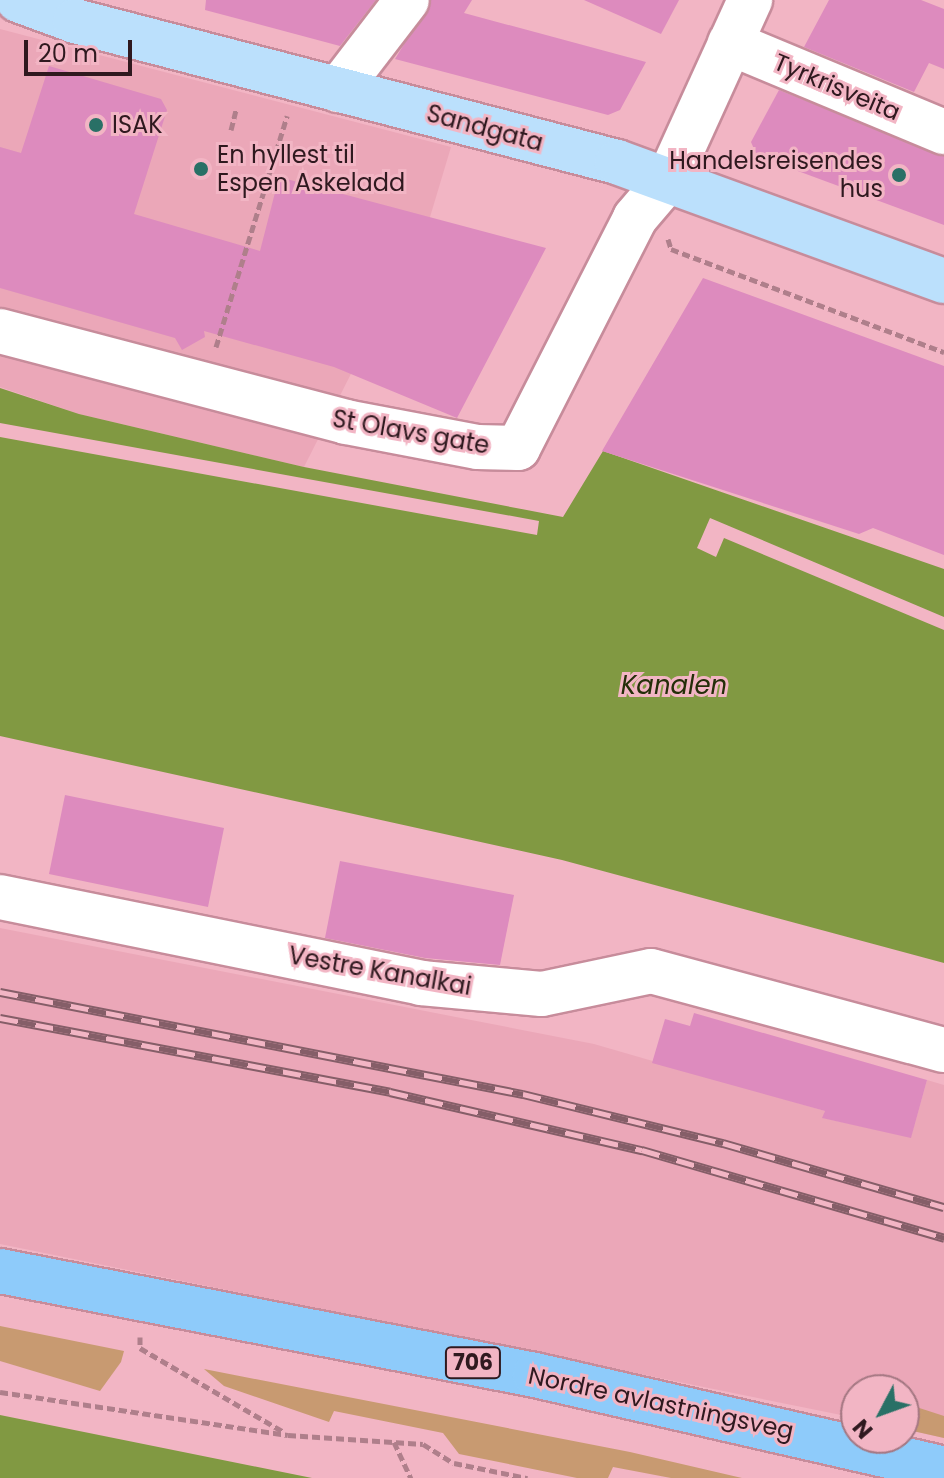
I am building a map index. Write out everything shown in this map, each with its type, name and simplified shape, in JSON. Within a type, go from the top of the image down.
[{"type":"highway","name":"Nordre avlastningsveg","points":[[0,1271],[535,1375],[944,1469]]},
{"type":"main road","name":"Sandgata","points":[[18,0],[75,21],[669,178],[944,281]]},
{"type":"street","points":[[318,84],[407,0]]},
{"type":"street","name":"St Olavs gate","points":[[0,331],[346,422],[477,447],[518,448],[635,218],[669,178],[750,0]]},
{"type":"street","name":"Tyrkrisveita","points":[[730,43],[944,132]]},
{"type":"street","name":"Vestre Kanalkai","points":[[0,897],[421,983],[542,994],[651,971],[944,1050]]},
{"type":"path","points":[[205,383],[318,84]]},
{"type":"path","points":[[231,130],[236,110]]},
{"type":"path","points":[[664,227],[671,249],[944,352]]},
{"type":"path","points":[[140,1335],[140,1348],[288,1435]]},
{"type":"path","points":[[0,1392],[288,1435],[423,1444],[454,1463],[527,1478]]},
{"type":"path","points":[[393,1441],[411,1478]]},
{"type":"shaded area","points":[[0,29],[451,147],[430,217],[304,467],[79,414],[0,387]]},
{"type":"shaded area","points":[[0,928],[594,1044],[825,1111],[823,1118],[911,1137],[927,1080],[944,1085],[944,1438],[920,1433],[920,1374],[840,1374],[840,1415],[0,1244]]},
{"type":"shaded area","points":[[0,1326],[124,1351],[121,1362],[100,1391],[0,1361]]},
{"type":"shaded area","points":[[204,1369],[630,1452],[742,1478],[671,1478],[613,1467],[608,1478],[577,1478],[459,1454],[443,1433],[334,1411],[329,1422],[224,1386]]},
{"type":"shaded area","points":[[920,1408],[944,1416],[944,1438],[920,1433]]},
{"type":"water","name":"Kanalen","points":[[0,388],[79,414],[304,467],[563,517],[603,451],[944,569],[944,963],[562,860],[0,736]]},
{"type":"water","points":[[0,1415],[312,1478],[0,1478]]},
{"type":"pier","points":[[0,423],[539,521],[537,535],[0,437]]},
{"type":"pier","points":[[710,518],[944,617],[944,630],[724,538],[716,557],[697,548]]},
{"type":"building","points":[[206,0],[376,0],[340,46],[205,10]]},
{"type":"building","points":[[431,0],[472,0],[464,13],[646,62],[620,110],[608,115],[395,59]]},
{"type":"building","points":[[584,0],[679,0],[661,34]]},
{"type":"building","points":[[829,0],[921,0],[944,9],[944,69],[929,63],[914,92],[804,47]]},
{"type":"building","points":[[49,66],[161,99],[167,110],[134,214],[260,251],[279,177],[546,248],[457,418],[334,367],[204,331],[205,337],[182,350],[175,338],[0,288],[0,147],[21,153]]},
{"type":"building","points":[[779,90],[944,156],[944,225],[757,156],[751,142]]},
{"type":"building","points":[[703,278],[944,366],[944,555],[873,528],[859,534],[602,451]]},
{"type":"building","points":[[65,795],[224,828],[208,907],[49,874]]},
{"type":"building","points":[[340,861],[514,895],[500,965],[425,958],[325,938]]},
{"type":"building","points":[[694,1013],[927,1080],[911,1138],[822,1118],[825,1111],[652,1063],[665,1019],[690,1026]]},
{"type":"railway","points":[[0,992],[523,1094],[723,1143],[944,1207]]},
{"type":"railway","points":[[0,1018],[390,1092],[642,1150],[944,1238]]},
{"type":"place","name":"ISAK","points":[[96,125]]},
{"type":"place","name":"En hyllest til Espen Askeladd","points":[[201,169]]},
{"type":"place","name":"Handelsreisendes hus","points":[[899,175]]}]
